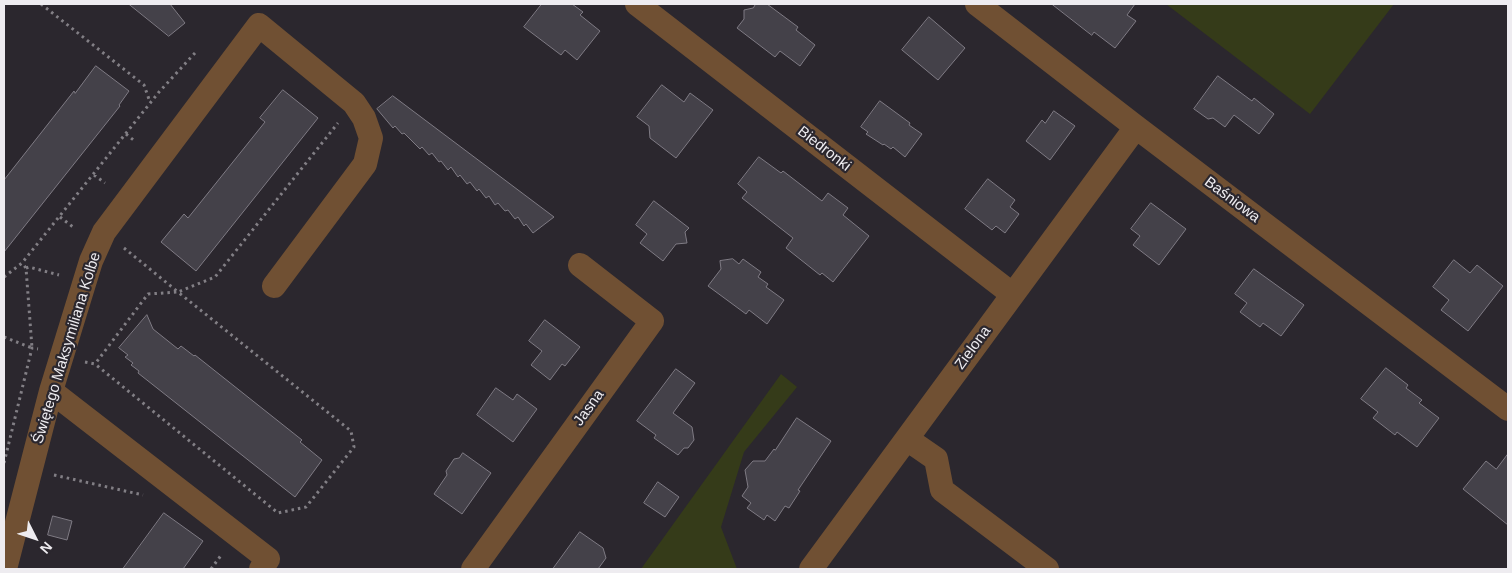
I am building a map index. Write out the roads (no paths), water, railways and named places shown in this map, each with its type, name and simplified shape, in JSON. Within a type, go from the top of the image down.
[{"type":"street","name":"Biedronki","points":[[636,4],[1012,294]]},
{"type":"street","name":"Baśniowa","points":[[977,4],[1508,409]]},
{"type":"street","name":"Świętego Maksymiliana Kolbe","points":[[5,569],[51,391],[91,261],[104,232],[259,26],[354,103],[364,118],[371,138],[365,164],[274,286]]},
{"type":"street","name":"Zielona","points":[[811,569],[1136,127]]},
{"type":"street","name":"Jasna","points":[[474,569],[652,321],[580,265]]},
{"type":"street","points":[[51,391],[268,559],[261,569]]},
{"type":"street","points":[[907,439],[936,459],[942,490],[1047,569]]}]
